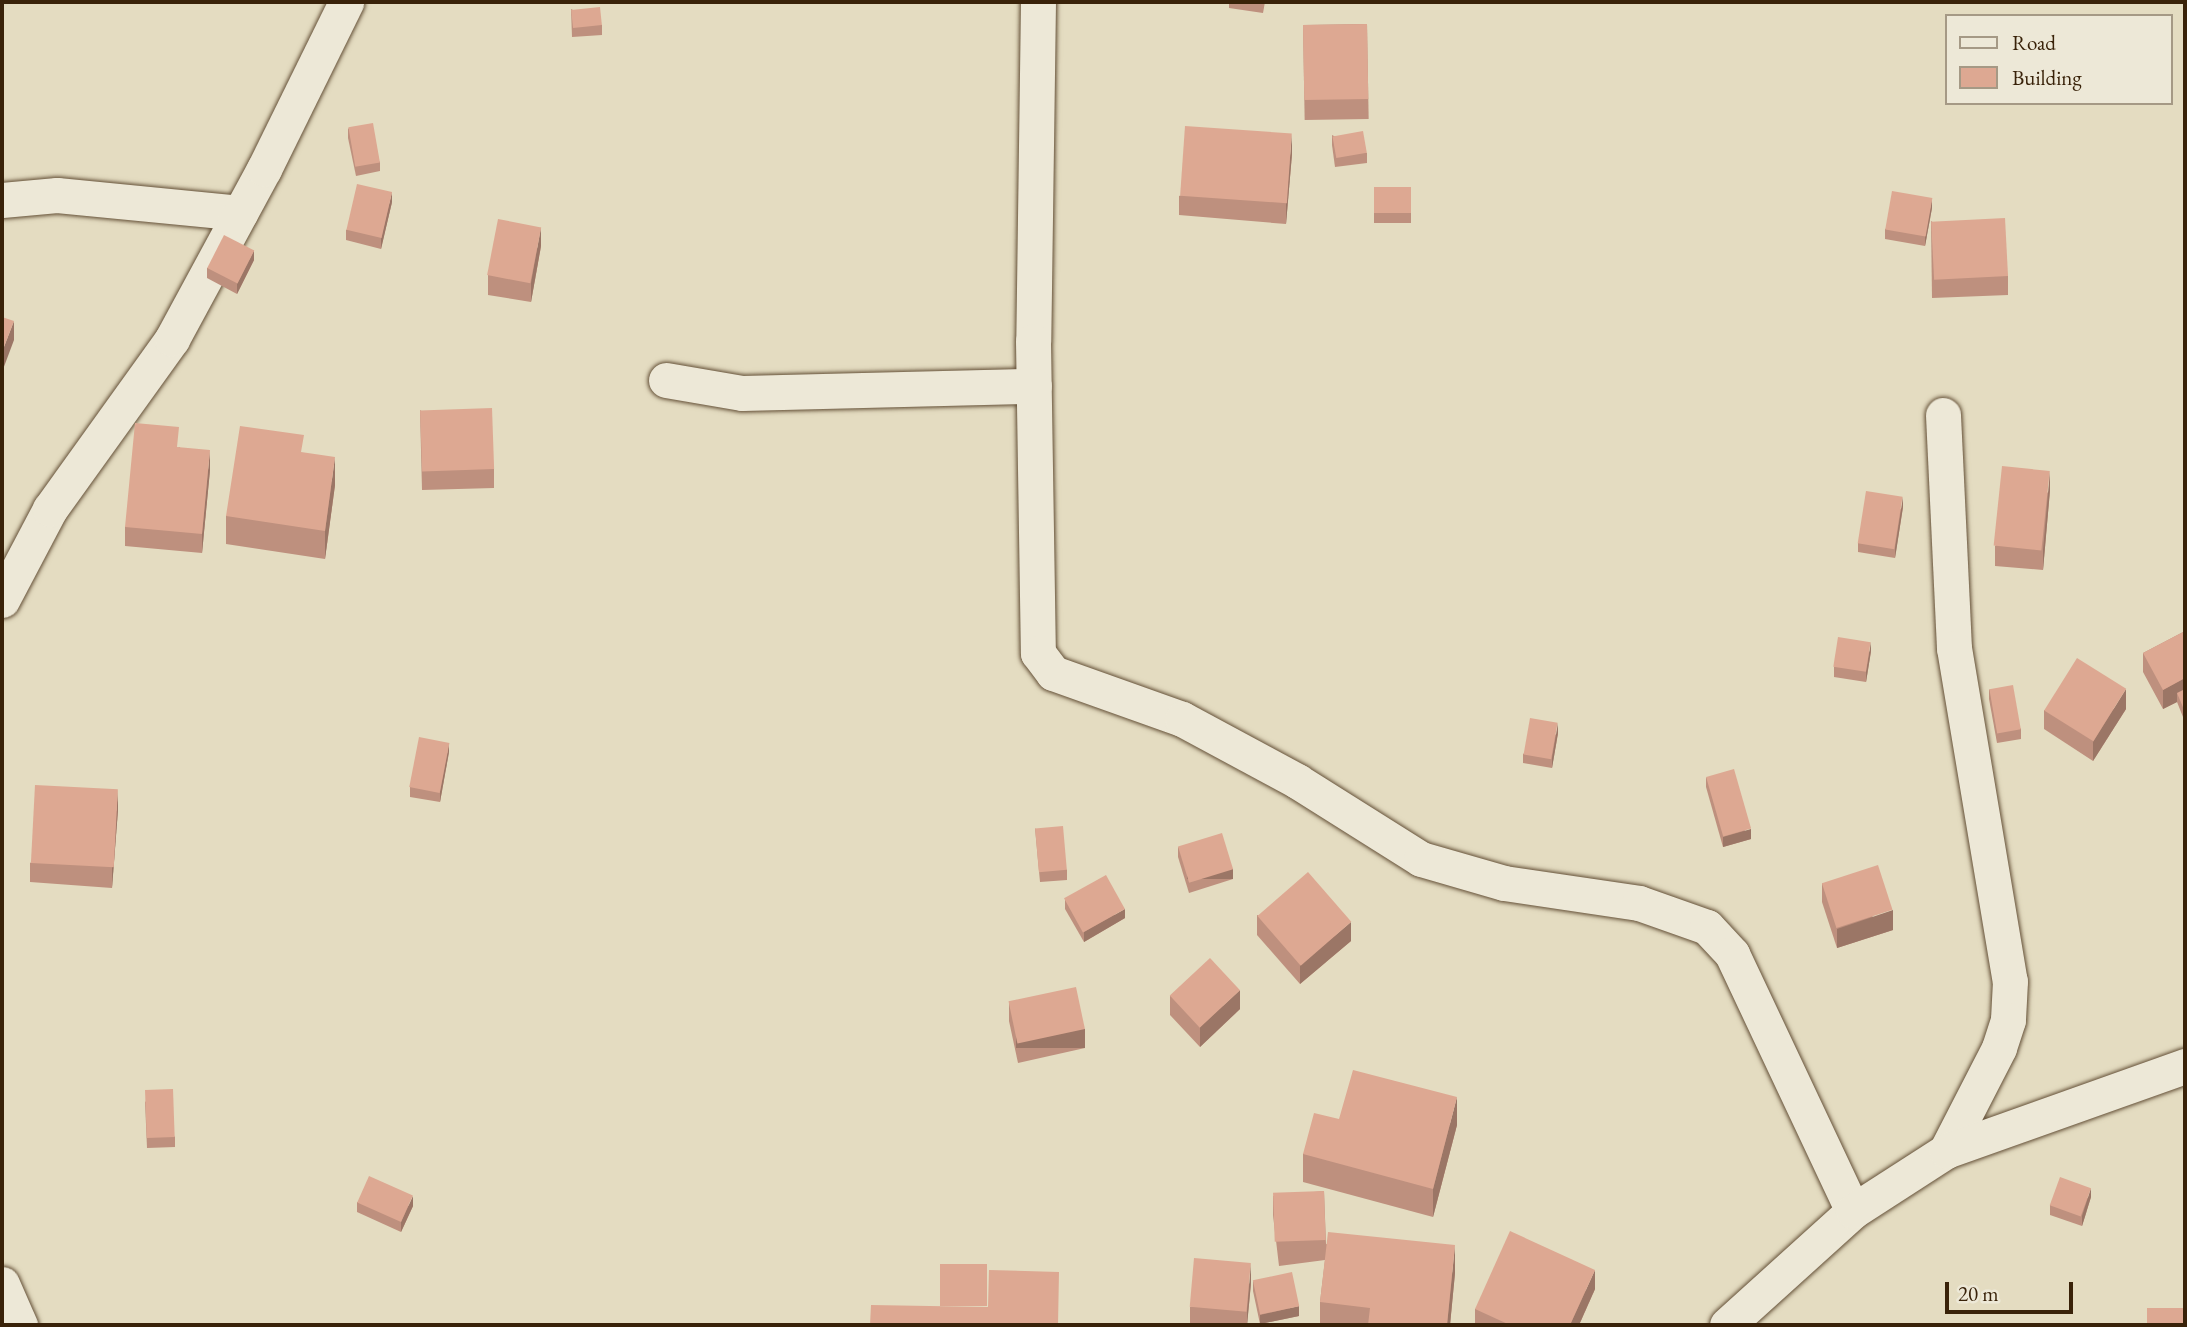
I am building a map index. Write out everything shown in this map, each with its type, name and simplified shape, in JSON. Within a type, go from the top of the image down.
[{"type":"street","points":[[2,600],[50,509],[172,339],[240,213],[346,2]]},
{"type":"street","points":[[1038,2],[1034,386],[1035,625],[1038,653],[1053,673],[1182,719],[1297,781],[1421,859],[1504,883],[1639,903],[1707,927],[1732,954],[1853,1210]]},
{"type":"street","points":[[2,200],[57,195],[240,213]]},
{"type":"street","points":[[666,380],[742,393],[1034,386]]},
{"type":"street","points":[[1943,415],[1954,648],[2011,981],[2008,1020],[1999,1048],[1946,1151]]},
{"type":"street","points":[[1727,1325],[1853,1210],[1946,1151],[2185,1066]]},
{"type":"street","points":[[2,1284],[20,1325]]},
{"type":"building","points":[[600,7],[602,25],[573,28],[571,10]]},
{"type":"building","points":[[1367,24],[1368,99],[1304,100],[1303,25]]},
{"type":"building","points":[[373,123],[380,162],[355,167],[348,127]]},
{"type":"building","points":[[1185,126],[1292,133],[1287,203],[1180,196]]},
{"type":"building","points":[[1363,131],[1367,153],[1336,158],[1332,136]]},
{"type":"building","points":[[357,184],[392,192],[382,238],[346,230]]},
{"type":"building","points":[[1374,187],[1411,187],[1411,213],[1374,213]]},
{"type":"building","points":[[1892,191],[1932,198],[1926,237],[1885,229]]},
{"type":"building","points":[[2005,218],[2008,276],[1934,280],[1931,222]]},
{"type":"building","points":[[498,219],[541,227],[530,283],[487,275]]},
{"type":"building","points":[[224,235],[254,250],[237,283],[207,268]]},
{"type":"building","points":[[2,317],[14,321],[2,352]]},
{"type":"building","points":[[492,408],[494,469],[422,471],[420,411]]},
{"type":"building","points":[[135,423],[179,427],[177,447],[210,450],[202,534],[125,527]]},
{"type":"building","points":[[240,426],[304,435],[301,452],[335,457],[325,531],[226,516]]},
{"type":"building","points":[[2002,466],[2050,471],[2041,551],[1994,546]]},
{"type":"building","points":[[1866,491],[1903,497],[1894,549],[1858,543]]},
{"type":"building","points":[[2185,631],[2185,678],[2163,690],[2143,653]]},
{"type":"building","points":[[1838,637],[1871,642],[1866,672],[1833,667]]},
{"type":"building","points":[[2077,658],[2126,689],[2093,741],[2044,711]]},
{"type":"building","points":[[2013,685],[2021,729],[1997,733],[1989,689]]},
{"type":"building","points":[[2185,689],[2185,712],[2177,693]]},
{"type":"building","points":[[1530,718],[1558,723],[1551,759],[1524,754]]},
{"type":"building","points":[[419,737],[449,743],[440,793],[409,787]]},
{"type":"building","points":[[1734,769],[1751,829],[1723,837],[1706,777]]},
{"type":"building","points":[[35,785],[118,789],[114,867],[31,863]]},
{"type":"building","points":[[1063,826],[1067,870],[1039,872],[1035,828]]},
{"type":"building","points":[[1222,833],[1233,869],[1189,883],[1178,846]]},
{"type":"building","points":[[1878,865],[1893,910],[1836,928],[1822,883]]},
{"type":"building","points":[[1308,872],[1351,922],[1301,966],[1257,916]]},
{"type":"building","points":[[1106,875],[1125,909],[1083,932],[1064,898]]},
{"type":"building","points":[[1210,958],[1240,990],[1200,1028],[1170,996]]},
{"type":"building","points":[[1076,987],[1085,1029],[1017,1043],[1009,1001]]},
{"type":"building","points":[[1353,1070],[1457,1097],[1433,1189],[1303,1154],[1314,1113],[1339,1119]]},
{"type":"building","points":[[173,1089],[175,1137],[147,1138],[145,1090]]},
{"type":"building","points":[[369,1176],[413,1196],[401,1222],[357,1202]]},
{"type":"building","points":[[2060,1177],[2091,1188],[2081,1216],[2050,1205]]},
{"type":"building","points":[[1324,1191],[1326,1240],[1275,1242],[1273,1193]]},
{"type":"building","points":[[1510,1231],[1595,1270],[1570,1325],[1510,1325],[1475,1309]]},
{"type":"building","points":[[1328,1232],[1455,1245],[1447,1325],[1368,1325],[1370,1308],[1320,1302]]},
{"type":"building","points":[[1194,1258],[1251,1263],[1247,1312],[1190,1307]]},
{"type":"building","points":[[940,1264],[987,1264],[987,1306],[940,1306]]},
{"type":"building","points":[[989,1270],[1059,1272],[1058,1325],[870,1325],[871,1305],[988,1307]]},
{"type":"building","points":[[1292,1272],[1299,1306],[1260,1315],[1253,1280]]},
{"type":"building","points":[[2147,1308],[2185,1308],[2185,1325],[2147,1325]]}]
